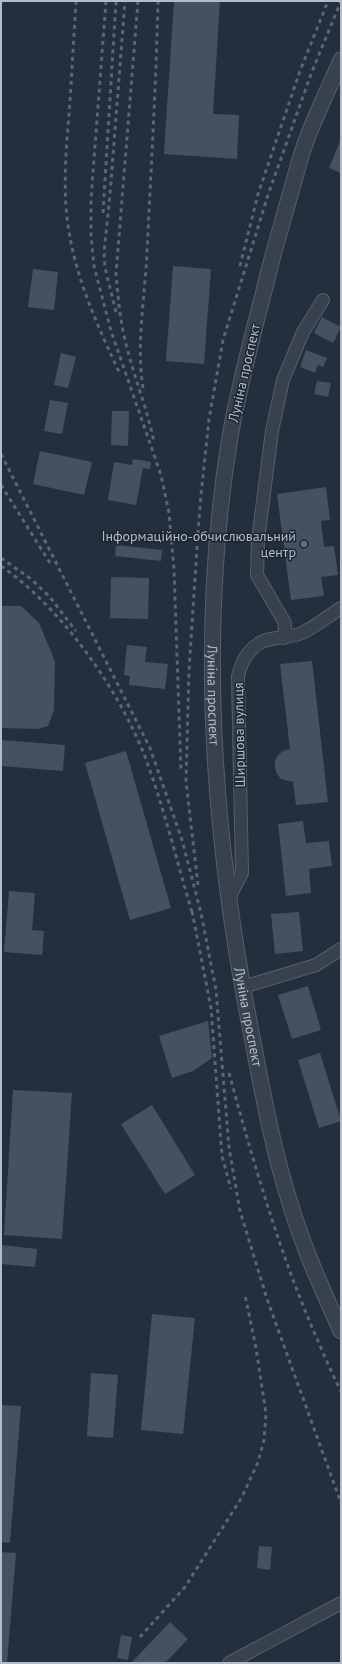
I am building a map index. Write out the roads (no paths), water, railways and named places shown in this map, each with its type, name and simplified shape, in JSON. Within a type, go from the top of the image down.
[{"type":"street","name":"Луніна проспект","points":[[341,60],[303,152],[260,304],[230,436],[218,535],[213,638],[214,719],[218,800],[228,898],[243,987],[270,1131],[289,1202],[311,1264],[341,1331]]},
{"type":"street","points":[[284,638],[285,623],[257,575],[259,532],[272,431],[283,380],[303,332],[324,300]]},
{"type":"street","name":"Ширшова вулиця","points":[[228,898],[242,873],[238,676],[241,663],[255,646],[270,639],[284,638],[304,632],[341,608]]},
{"type":"street","points":[[243,987],[316,965],[341,949]]},
{"type":"street","points":[[229,1663],[341,1603]]},
{"type":"railway","points":[[76,1],[66,163],[66,210],[71,244],[82,283],[88,301],[120,374]]},
{"type":"railway","points":[[106,1],[91,199],[91,236],[94,266],[111,331],[161,475],[169,513],[174,569],[181,771]]},
{"type":"railway","points":[[103,213],[116,1]]},
{"type":"railway","points":[[116,312],[105,268],[104,253],[125,1]]},
{"type":"railway","points":[[138,1],[116,274],[124,335],[154,442]]},
{"type":"railway","points":[[143,388],[140,355],[155,95],[158,1]]},
{"type":"railway","points":[[240,266],[258,194],[300,71],[328,1]]},
{"type":"railway","points":[[198,885],[186,781],[189,670],[198,532],[209,419],[223,340],[268,195],[311,74],[341,1]]},
{"type":"railway","points":[[1,454],[150,748],[182,840],[201,913],[216,990],[229,1148],[240,1211],[267,1299],[341,1503]]},
{"type":"railway","points":[[1,485],[50,563]]},
{"type":"railway","points":[[1,558],[31,579],[49,596],[76,631]]},
{"type":"railway","points":[[1,566],[46,604],[67,628],[105,680],[122,708],[136,735],[154,781],[193,916]]},
{"type":"railway","points":[[192,911],[211,1008],[222,1156],[231,1189]]},
{"type":"railway","points":[[229,1073],[247,1139],[289,1268],[314,1332],[341,1391]]},
{"type":"railway","points":[[140,1637],[185,1587],[242,1497],[258,1462],[264,1440],[266,1414],[256,1348],[245,1295]]},
{"type":"place","name":"Інформаційно-обчислювальний центр","points":[[304,544]]}]
